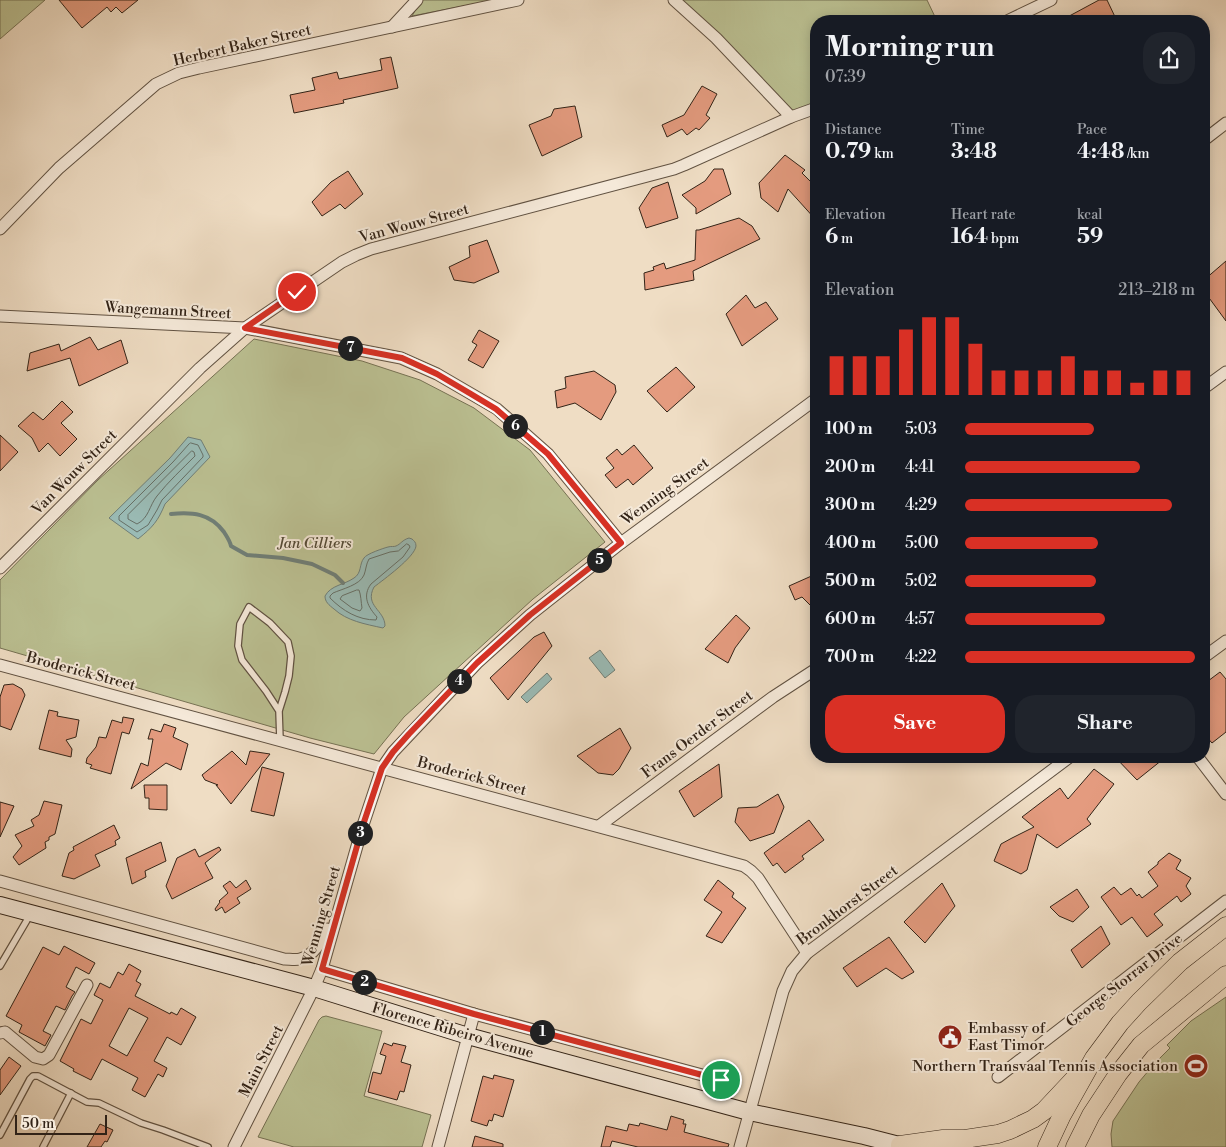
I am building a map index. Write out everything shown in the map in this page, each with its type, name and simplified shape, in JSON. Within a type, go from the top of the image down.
[{"type":"main road","name":"Florence Ribeiro Avenue","points":[[0,905],[314,988],[468,1036],[749,1112],[904,1146]]},
{"type":"main road","name":"George Storrar Drive","points":[[1047,1147],[1062,1115],[1094,1058],[1120,1023],[1138,1002],[1180,962],[1226,926]]},
{"type":"main road","points":[[1075,1147],[1091,1115],[1118,1074],[1141,1045],[1226,975]]},
{"type":"main road","points":[[904,1146],[943,1139],[992,1134],[1023,1125],[1044,1112],[1094,1058]]},
{"type":"street","points":[[392,27],[417,0]]},
{"type":"street","name":"Herbert Baker Street","points":[[0,229],[59,168],[156,84],[179,73],[518,0]]},
{"type":"street","points":[[674,0],[716,38],[791,117]]},
{"type":"street","points":[[1020,15],[1051,0]]},
{"type":"street","name":"Van Wouw Street","points":[[0,568],[200,368],[245,328],[356,254],[674,169],[810,110]]},
{"type":"street","points":[[1210,135],[1226,123]]},
{"type":"street","name":"Wangemann Street","points":[[0,316],[245,328],[402,358],[437,374],[496,409],[548,454],[621,543]]},
{"type":"street","points":[[1210,384],[1226,372]]},
{"type":"street","name":"Wenning Street","points":[[314,988],[322,969],[338,908],[382,768],[393,752],[477,663],[530,615],[621,543],[810,403]]},
{"type":"street","points":[[1210,652],[1226,640]]},
{"type":"street","name":"Broderick Street","points":[[0,665],[736,864],[751,870],[806,953]]},
{"type":"street","name":"Frans Oerder Street","points":[[599,826],[773,697],[810,673]]},
{"type":"street","name":"Bronkhorst Street","points":[[740,1147],[787,981],[806,953],[1062,763]]},
{"type":"street","points":[[1202,763],[1226,794]]},
{"type":"street","points":[[0,881],[284,959],[300,959],[310,954],[321,941],[338,908]]},
{"type":"street","name":"George Storrar Drive","points":[[998,1077],[1226,901]]},
{"type":"street","points":[[322,969],[474,1014],[721,1080]]},
{"type":"street","points":[[0,1034],[5,1032],[35,1057],[43,1059],[48,1055],[88,985]]},
{"type":"street","name":"Main Street","points":[[234,1147],[314,988]]},
{"type":"street","points":[[438,1147],[474,1014]]},
{"type":"lane","points":[[279,711],[242,660],[238,646],[240,624],[249,607],[288,642],[292,656],[289,676],[279,711],[280,740]]},
{"type":"lane","points":[[0,966],[31,913]]},
{"type":"lane","points":[[0,1135],[27,1083],[33,1076],[38,1076],[87,1102],[99,1104],[141,1123],[208,1147]]},
{"type":"lane","points":[[43,1147],[71,1093]]},
{"type":"green space","points":[[0,0],[45,0],[0,39]]},
{"type":"green space","points":[[421,0],[494,0],[412,16]]},
{"type":"green space","points":[[679,0],[927,0],[934,15],[810,15],[810,111],[793,118]]},
{"type":"green space","name":"Jan Cilliers","points":[[254,339],[362,361],[420,380],[474,408],[530,450],[605,542],[533,599],[404,717],[374,754],[310,738],[0,648],[0,580],[98,480]]},
{"type":"green space","name":"Northern Transvaal Tennis Association","points":[[1226,997],[1226,1147],[1112,1147],[1113,1121],[1139,1082],[1170,1048],[1167,1045],[1191,1021]]},
{"type":"green space","points":[[326,1016],[382,1031],[364,1096],[431,1115],[422,1147],[294,1147],[258,1137],[319,1020]]},
{"type":"water","points":[[188,437],[201,440],[210,457],[165,504],[160,515],[148,531],[138,539],[109,518],[170,458]]},
{"type":"water","points":[[409,538],[415,543],[414,551],[398,568],[374,587],[372,593],[373,603],[384,621],[385,626],[383,628],[350,619],[339,613],[328,603],[325,596],[328,592],[357,576],[365,556],[396,546]]},
{"type":"water","points":[[600,650],[615,670],[605,678],[589,658]]},
{"type":"water","points":[[547,673],[552,679],[527,703],[521,697]]},
{"type":"building","points":[[59,0],[138,0],[122,13],[116,7],[111,12],[107,7],[82,28]]},
{"type":"building","points":[[1099,0],[1107,0],[1114,15],[1071,15]]},
{"type":"building","points":[[391,57],[398,88],[343,100],[344,103],[294,113],[290,95],[315,90],[312,78],[337,72],[339,79],[382,70],[380,59]]},
{"type":"building","points":[[702,86],[717,94],[706,115],[710,118],[699,130],[696,128],[687,135],[682,129],[667,137],[662,125],[684,115]]},
{"type":"building","points":[[575,106],[582,137],[542,156],[529,125],[551,116],[554,109]]},
{"type":"building","points":[[785,155],[805,170],[802,173],[810,181],[810,213],[788,189],[778,212],[761,198],[759,183]]},
{"type":"building","points":[[714,169],[723,169],[731,194],[696,214],[696,208],[682,195],[705,181]]},
{"type":"building","points":[[348,171],[363,194],[345,209],[340,204],[322,216],[312,202],[331,182]]},
{"type":"building","points":[[668,182],[678,218],[646,228],[639,208],[652,188]]},
{"type":"building","points":[[739,218],[752,226],[760,239],[693,271],[694,280],[645,290],[644,273],[654,270],[653,267],[664,263],[666,269],[695,260],[696,230]]},
{"type":"building","points":[[487,240],[499,272],[474,283],[454,280],[449,267],[470,257],[469,246]]},
{"type":"building","points":[[1226,261],[1226,321],[1210,299],[1210,275]]},
{"type":"building","points":[[746,295],[755,308],[766,302],[778,319],[742,346],[726,314]]},
{"type":"building","points":[[479,330],[499,341],[483,368],[468,360],[477,345],[472,342]]},
{"type":"building","points":[[90,337],[98,350],[121,340],[128,363],[79,386],[70,358],[27,371],[30,353],[59,344],[61,351]]},
{"type":"building","points":[[676,367],[695,387],[667,412],[647,391]]},
{"type":"building","points":[[594,371],[615,385],[616,392],[601,420],[575,403],[557,408],[555,391],[566,388],[565,377]]},
{"type":"building","points":[[62,401],[73,412],[61,423],[77,439],[60,456],[48,443],[39,452],[32,438],[18,426],[33,412],[43,420]]},
{"type":"building","points":[[0,435],[18,452],[0,471]]},
{"type":"building","points":[[634,445],[653,468],[633,485],[628,479],[616,488],[605,475],[614,468],[606,458],[617,449],[622,455]]},
{"type":"building","points":[[810,577],[810,605],[802,597],[795,600],[789,586]]},
{"type":"building","points":[[736,615],[750,628],[735,648],[728,663],[705,649]]},
{"type":"building","points":[[544,632],[552,646],[508,700],[490,678],[534,637]]},
{"type":"building","points":[[1220,672],[1226,679],[1226,732],[1212,743],[1210,741],[1210,680]]},
{"type":"building","points":[[13,684],[22,689],[25,695],[11,730],[0,726],[0,697],[4,685]]},
{"type":"building","points":[[49,710],[58,712],[57,716],[79,720],[76,737],[66,740],[72,749],[71,757],[39,749]]},
{"type":"building","points":[[123,717],[134,719],[129,734],[122,732],[111,774],[90,768],[92,765],[86,763],[87,758],[96,747],[99,737],[106,738],[112,720],[122,723]]},
{"type":"building","points":[[164,724],[176,728],[173,737],[188,744],[181,770],[166,763],[131,789],[141,763],[148,766],[153,739],[148,739],[151,729],[161,732]]},
{"type":"building","points":[[620,728],[631,748],[619,769],[613,775],[598,773],[577,756]]},
{"type":"building","points":[[232,751],[246,765],[250,751],[270,754],[231,804],[216,785],[218,785],[205,780],[202,775]]},
{"type":"building","points":[[1121,763],[1158,763],[1137,780]]},
{"type":"building","points":[[719,764],[722,797],[694,817],[679,791]]},
{"type":"building","points":[[262,767],[284,773],[274,816],[251,811]]},
{"type":"building","points":[[1094,769],[1114,784],[1087,819],[1091,824],[1057,848],[1037,834],[1027,870],[1021,874],[994,861],[1001,844],[1034,827],[1022,817],[1060,788],[1068,799]]},
{"type":"building","points":[[144,785],[167,785],[167,810],[149,809],[149,798],[145,798]]},
{"type":"building","points":[[778,794],[784,807],[774,833],[750,841],[735,822],[738,808],[757,807]]},
{"type":"building","points":[[44,801],[62,805],[55,834],[45,842],[46,848],[19,865],[13,857],[22,846],[15,835],[34,826],[31,820],[39,815]]},
{"type":"building","points":[[0,802],[14,806],[0,837]]},
{"type":"building","points":[[809,820],[824,840],[802,856],[804,859],[785,873],[777,863],[773,866],[764,853]]},
{"type":"building","points":[[114,825],[120,838],[115,841],[116,845],[95,855],[100,866],[74,879],[62,876],[69,853],[74,850],[73,847]]},
{"type":"building","points":[[161,842],[166,861],[145,871],[146,877],[132,884],[126,858]]},
{"type":"building","points":[[219,847],[221,850],[205,863],[213,878],[172,899],[166,886],[177,858],[195,849],[199,857]]},
{"type":"building","points":[[1169,853],[1181,860],[1176,869],[1191,878],[1186,886],[1191,894],[1181,902],[1177,896],[1154,914],[1163,925],[1147,937],[1132,917],[1121,925],[1101,897],[1114,887],[1121,895],[1131,888],[1137,896],[1139,894],[1142,898],[1158,886],[1148,872]]},
{"type":"building","points":[[246,880],[251,889],[237,898],[240,903],[225,913],[222,907],[216,911],[215,909],[219,901],[228,893],[223,886],[230,881],[236,888]]},
{"type":"building","points":[[718,880],[734,893],[732,897],[746,908],[722,943],[706,936],[722,912],[704,900]]},
{"type":"building","points":[[942,883],[955,906],[925,943],[904,922]]},
{"type":"building","points":[[1077,889],[1089,907],[1073,922],[1059,916],[1050,907]]},
{"type":"building","points":[[1101,926],[1110,944],[1082,968],[1071,950]]},
{"type":"building","points":[[889,937],[914,972],[902,979],[886,968],[857,987],[843,968]]},
{"type":"building","points":[[64,946],[95,963],[89,974],[76,967],[66,987],[75,992],[65,1010],[56,1006],[43,1031],[51,1035],[45,1046],[19,1032],[22,1025],[6,1016],[43,947],[59,955]]},
{"type":"building","points":[[129,964],[141,971],[136,981],[141,984],[135,996],[170,1014],[171,1012],[177,1015],[181,1008],[196,1017],[181,1045],[167,1037],[154,1061],[167,1068],[163,1077],[158,1074],[145,1097],[132,1090],[138,1078],[102,1059],[91,1080],[73,1071],[74,1069],[60,1061],[81,1019],[91,1024],[103,1000],[94,995],[100,983],[110,988],[118,972],[123,975]],"holes":[[[129,1008],[148,1018],[127,1056],[109,1046]]]},
{"type":"building","points":[[384,1043],[392,1046],[393,1043],[406,1046],[401,1062],[411,1065],[404,1092],[400,1091],[397,1100],[368,1092],[373,1072],[381,1074],[386,1056],[380,1054]]},
{"type":"building","points":[[9,1057],[21,1066],[0,1095],[0,1070]]},
{"type":"building","points":[[494,1075],[514,1080],[503,1117],[494,1114],[492,1121],[489,1120],[487,1126],[471,1121],[483,1076],[493,1079]]},
{"type":"building","points":[[671,1116],[684,1120],[683,1124],[686,1124],[684,1132],[729,1144],[728,1147],[638,1147],[612,1141],[610,1147],[601,1147],[606,1126],[627,1131],[629,1124],[639,1126],[640,1123],[667,1130]]},
{"type":"building","points":[[100,1124],[113,1130],[107,1142],[105,1141],[101,1147],[87,1147]]},
{"type":"building","points":[[475,1136],[503,1144],[503,1147],[472,1147]]},
{"type":"waterway","points":[[171,514],[186,513],[207,517],[224,532],[231,546],[247,555],[283,558],[312,564],[335,575],[343,583]]},
{"type":"place","name":"Embassy of East Timor","points":[[950,1037]]},
{"type":"place","name":"Northern Transvaal Tennis Association","points":[[1196,1066]]},
{"type":"route","points":[[297,292],[245,328],[402,358],[437,374],[496,409],[548,454],[621,543],[530,615],[477,663],[393,752],[382,768],[363,825],[322,969],[474,1014],[721,1080]]}]
